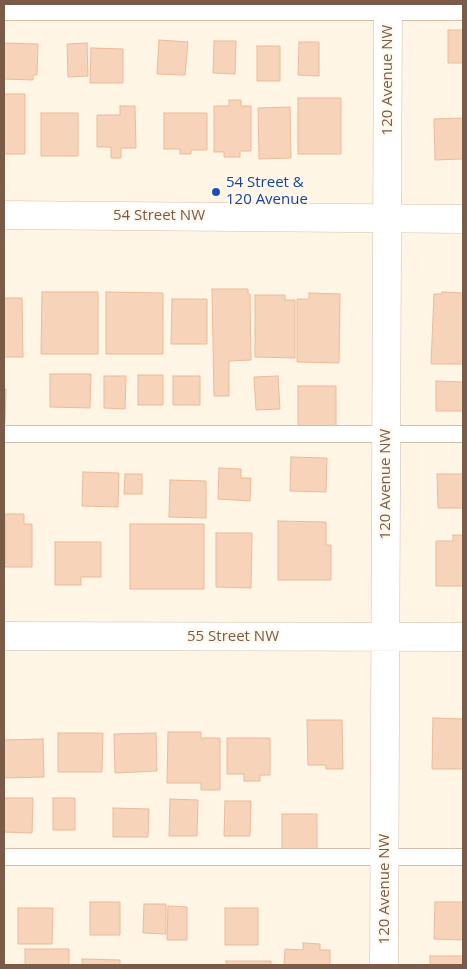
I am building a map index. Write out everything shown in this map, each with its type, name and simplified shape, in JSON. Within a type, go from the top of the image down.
[{"type":"street","name":"120 Avenue NW","points":[[384,965],[388,8]]},
{"type":"street","name":"54 Street NW","points":[[4,215],[463,219]]},
{"type":"street","name":"55 Street NW","points":[[4,636],[463,637]]},
{"type":"lane","points":[[4,12],[388,8],[463,12]]},
{"type":"lane","points":[[4,434],[463,434]]},
{"type":"lane","points":[[4,857],[463,857]]},
{"type":"building","points":[[448,30],[463,30],[463,63],[448,63]]},
{"type":"building","points":[[159,40],[188,42],[185,75],[157,74]]},
{"type":"building","points":[[214,41],[236,41],[235,74],[213,73]]},
{"type":"building","points":[[299,42],[319,42],[319,76],[298,75]]},
{"type":"building","points":[[4,43],[38,44],[37,75],[33,75],[33,80],[4,79]]},
{"type":"building","points":[[87,43],[88,76],[68,77],[67,44]]},
{"type":"building","points":[[257,46],[280,46],[280,81],[257,81]]},
{"type":"building","points":[[91,48],[123,49],[123,83],[90,83]]},
{"type":"building","points":[[4,94],[25,94],[25,154],[4,154]]},
{"type":"building","points":[[298,98],[341,98],[341,154],[298,154]]},
{"type":"building","points":[[229,100],[241,100],[241,106],[251,106],[251,151],[240,151],[240,157],[224,157],[224,152],[214,152],[214,106],[229,106]]},
{"type":"building","points":[[120,106],[135,106],[136,148],[121,148],[121,158],[111,158],[111,147],[97,147],[97,115],[120,115]]},
{"type":"building","points":[[290,107],[291,158],[259,159],[258,108]]},
{"type":"building","points":[[41,113],[78,113],[78,156],[41,156]]},
{"type":"building","points":[[164,113],[207,113],[207,150],[191,150],[191,154],[180,154],[180,149],[164,149]]},
{"type":"building","points":[[463,118],[462,159],[435,160],[434,119]]},
{"type":"building","points":[[212,289],[248,289],[248,294],[250,294],[251,360],[229,361],[229,396],[214,396]]},
{"type":"building","points":[[42,292],[98,292],[98,354],[41,354]]},
{"type":"building","points":[[106,292],[163,293],[163,354],[106,354]]},
{"type":"building","points":[[442,292],[463,293],[463,364],[431,364],[434,294],[442,294]]},
{"type":"building","points":[[309,293],[340,294],[339,363],[297,362],[297,299],[309,299]]},
{"type":"building","points":[[255,295],[285,295],[285,300],[295,300],[295,358],[255,357]]},
{"type":"building","points":[[4,298],[22,298],[23,357],[4,357]]},
{"type":"building","points":[[172,299],[207,299],[207,344],[171,344]]},
{"type":"building","points":[[50,374],[91,374],[90,408],[50,407]]},
{"type":"building","points":[[138,375],[163,375],[163,405],[138,405]]},
{"type":"building","points":[[104,376],[126,376],[125,409],[104,408]]},
{"type":"building","points":[[173,376],[200,376],[200,405],[173,405]]},
{"type":"building","points":[[278,376],[280,409],[256,410],[254,377]]},
{"type":"building","points":[[436,381],[463,382],[463,411],[436,411]]},
{"type":"building","points":[[298,386],[336,386],[336,427],[298,427]]},
{"type":"building","points":[[4,389],[6,389],[5,423],[4,423]]},
{"type":"building","points":[[291,457],[327,458],[326,492],[290,491]]},
{"type":"building","points":[[219,468],[241,469],[241,478],[251,478],[250,501],[218,499]]},
{"type":"building","points":[[83,472],[119,473],[118,507],[82,506]]},
{"type":"building","points":[[125,474],[142,474],[142,494],[124,494]]},
{"type":"building","points":[[437,474],[463,474],[463,508],[438,508]]},
{"type":"building","points":[[170,480],[206,481],[206,518],[169,517]]},
{"type":"building","points":[[5,514],[24,514],[24,524],[32,524],[32,567],[5,567]]},
{"type":"building","points":[[278,521],[326,522],[326,545],[331,545],[331,580],[278,580]]},
{"type":"building","points":[[130,524],[204,524],[204,589],[130,589]]},
{"type":"building","points":[[216,533],[252,533],[251,588],[216,587]]},
{"type":"building","points":[[453,535],[463,535],[463,586],[436,586],[436,541],[453,541]]},
{"type":"building","points":[[55,542],[101,542],[101,577],[81,577],[81,585],[55,585]]},
{"type":"building","points":[[433,718],[463,719],[463,769],[432,769]]},
{"type":"building","points":[[307,720],[342,720],[343,769],[326,769],[326,765],[308,765]]},
{"type":"building","points":[[168,732],[201,732],[201,738],[220,738],[220,790],[201,790],[201,783],[167,783]]},
{"type":"building","points":[[58,733],[103,733],[102,772],[58,772]]},
{"type":"building","points":[[156,733],[157,771],[115,773],[114,734]]},
{"type":"building","points":[[227,738],[270,738],[270,775],[260,775],[260,781],[244,781],[244,774],[227,774]]},
{"type":"building","points":[[43,739],[44,777],[4,778],[4,740]]},
{"type":"building","points":[[4,798],[33,798],[32,833],[4,832]]},
{"type":"building","points":[[53,798],[75,798],[75,830],[53,830]]},
{"type":"building","points":[[170,799],[198,800],[197,836],[169,836]]},
{"type":"building","points":[[225,801],[251,801],[250,836],[224,836]]},
{"type":"building","points":[[113,808],[149,809],[148,837],[113,837]]},
{"type":"building","points":[[282,814],[317,814],[317,857],[282,856]]},
{"type":"building","points":[[90,902],[120,902],[120,935],[90,935]]},
{"type":"building","points":[[435,902],[463,902],[463,940],[434,939]]},
{"type":"building","points":[[144,904],[166,904],[166,934],[143,933]]},
{"type":"building","points":[[168,906],[187,907],[187,940],[167,940]]},
{"type":"building","points":[[18,908],[53,908],[52,944],[18,944]]},
{"type":"building","points":[[225,908],[258,908],[258,945],[225,945]]},
{"type":"building","points":[[303,943],[320,944],[320,950],[330,950],[330,965],[284,965],[285,949],[303,950]]},
{"type":"building","points":[[25,949],[69,949],[69,965],[25,965]]},
{"type":"building","points":[[430,956],[463,956],[463,965],[430,965]]},
{"type":"building","points":[[82,959],[120,960],[120,965],[82,965]]},
{"type":"building","points":[[226,961],[271,961],[271,965],[226,965]]},
{"type":"place","name":"54 Street & 120 Avenue","points":[[216,192]]}]
